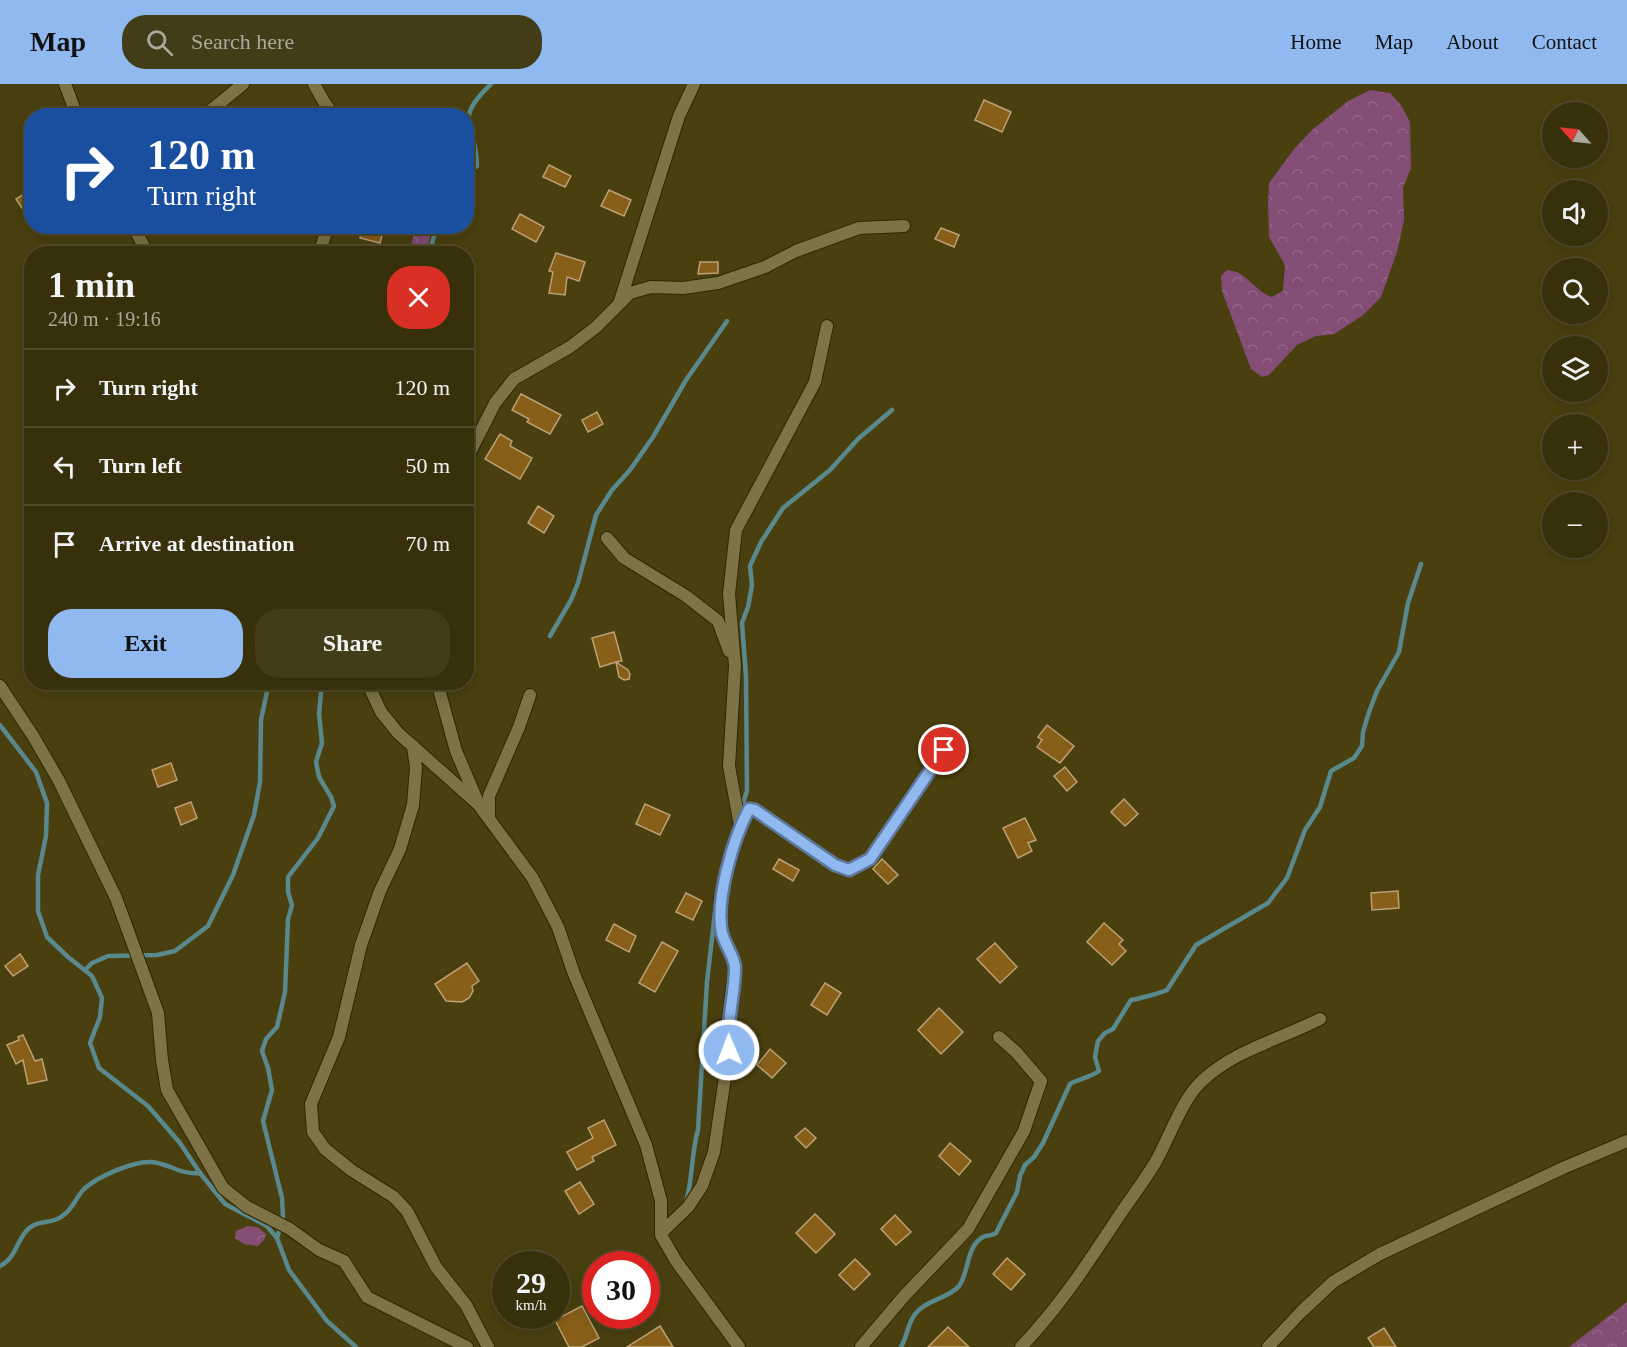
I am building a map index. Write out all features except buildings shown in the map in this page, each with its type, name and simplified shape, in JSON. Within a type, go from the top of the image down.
[{"type":"street","points":[[65,84],[74,108]]},
{"type":"street","points":[[214,108],[243,84]]},
{"type":"street","points":[[314,84],[329,108]]},
{"type":"street","points":[[620,302],[679,116],[694,84]]},
{"type":"street","points":[[474,445],[495,404],[514,379],[570,346],[595,328],[630,293],[651,287],[683,288],[718,283],[765,267],[796,250],[859,228],[904,226]]},
{"type":"street","points":[[740,826],[729,766],[735,666],[729,594],[736,530],[815,382],[827,326]]},
{"type":"street","points":[[607,538],[624,558],[686,596],[718,621],[735,666]]},
{"type":"street","points":[[0,686],[58,779],[116,898],[158,1013],[167,1090],[223,1188],[247,1208],[290,1228],[320,1250],[344,1261],[367,1297],[467,1347]]},
{"type":"street","points":[[371,690],[381,712],[398,733],[478,804],[532,877],[558,927],[574,974],[646,1145],[661,1201],[661,1233],[676,1261],[739,1347]]},
{"type":"street","points":[[439,690],[456,751],[478,804]]},
{"type":"street","points":[[489,818],[489,796],[519,727],[530,695]]},
{"type":"street","points":[[661,1233],[688,1207],[702,1186],[714,1152],[729,1050],[727,1030],[735,965],[722,933],[720,899],[740,826],[749,809],[755,810],[835,865],[849,870],[870,859],[952,739]]},
{"type":"street","points":[[413,746],[416,768],[413,805],[400,849],[380,891],[361,945],[339,1037],[311,1104],[313,1132],[325,1149],[351,1170],[394,1197],[407,1210],[436,1267],[466,1305],[488,1347]]},
{"type":"street","points":[[1021,1347],[1046,1322],[1070,1291],[1155,1163],[1180,1113],[1201,1081],[1220,1066],[1320,1019]]},
{"type":"street","points":[[861,1347],[905,1295],[968,1228],[1024,1131],[1041,1082],[1016,1052],[999,1037]]},
{"type":"street","points":[[1268,1347],[1333,1282],[1380,1254],[1563,1168],[1627,1141]]},
{"type":"green space","points":[[1370,90],[1390,93],[1401,105],[1410,122],[1411,168],[1403,188],[1404,220],[1397,252],[1381,297],[1362,316],[1334,334],[1316,336],[1297,345],[1269,375],[1262,377],[1251,369],[1222,291],[1221,276],[1227,270],[1234,271],[1272,297],[1283,291],[1285,265],[1269,237],[1269,183],[1294,149],[1312,130],[1348,101]]},
{"type":"green space","points":[[416,234],[430,234],[428,246],[411,246]]},
{"type":"green space","points":[[248,1226],[257,1227],[266,1234],[258,1246],[244,1244],[235,1238],[236,1231]]},
{"type":"green space","points":[[1627,1302],[1627,1347],[1569,1347]]},
{"type":"waterway","points":[[472,108],[491,84]]},
{"type":"waterway","points":[[474,144],[477,166],[474,168]]},
{"type":"waterway","points":[[431,246],[435,234]]},
{"type":"waterway","points":[[550,636],[578,583],[596,515],[612,490],[630,470],[653,437],[686,380],[727,321]]},
{"type":"waterway","points":[[741,809],[747,791],[746,676],[742,623],[752,585],[750,566],[761,542],[783,508],[830,470],[858,439],[892,410]]},
{"type":"waterway","points":[[901,1347],[915,1314],[923,1306],[955,1290],[962,1281],[977,1241],[996,1233],[1017,1192],[1025,1165],[1034,1157],[1043,1143],[1070,1084],[1099,1071],[1095,1057],[1098,1041],[1105,1033],[1113,1029],[1131,1000],[1167,990],[1196,945],[1268,903],[1287,878],[1305,830],[1320,807],[1331,771],[1354,758],[1362,746],[1363,732],[1377,691],[1399,652],[1408,603],[1421,564]]},
{"type":"waterway","points":[[85,970],[92,963],[108,956],[157,955],[175,951],[208,926],[233,875],[254,815],[260,782],[261,720],[267,690]]},
{"type":"waterway","points":[[277,1238],[283,1217],[282,1198],[263,1121],[272,1090],[262,1051],[266,1039],[277,1027],[285,992],[288,919],[292,905],[288,892],[288,877],[318,838],[334,806],[319,777],[316,762],[322,743],[319,714],[321,690]]},
{"type":"waterway","points":[[0,725],[36,772],[47,803],[46,836],[38,875],[38,911],[47,937],[92,976],[102,998],[100,1017],[90,1043],[99,1068],[148,1106],[180,1143],[225,1204],[267,1226],[277,1238],[289,1270],[327,1321],[356,1347]]},
{"type":"waterway","points":[[686,1202],[698,1130],[707,982],[715,912]]},
{"type":"waterway","points":[[0,1266],[11,1257],[28,1229],[61,1217],[69,1211],[84,1189],[106,1175],[143,1162],[163,1164],[186,1172],[200,1173]]},
{"type":"route","points":[[729,1050],[727,1030],[735,965],[722,933],[720,899],[740,826],[749,809],[755,810],[835,865],[849,870],[870,859],[944,750]]}]
